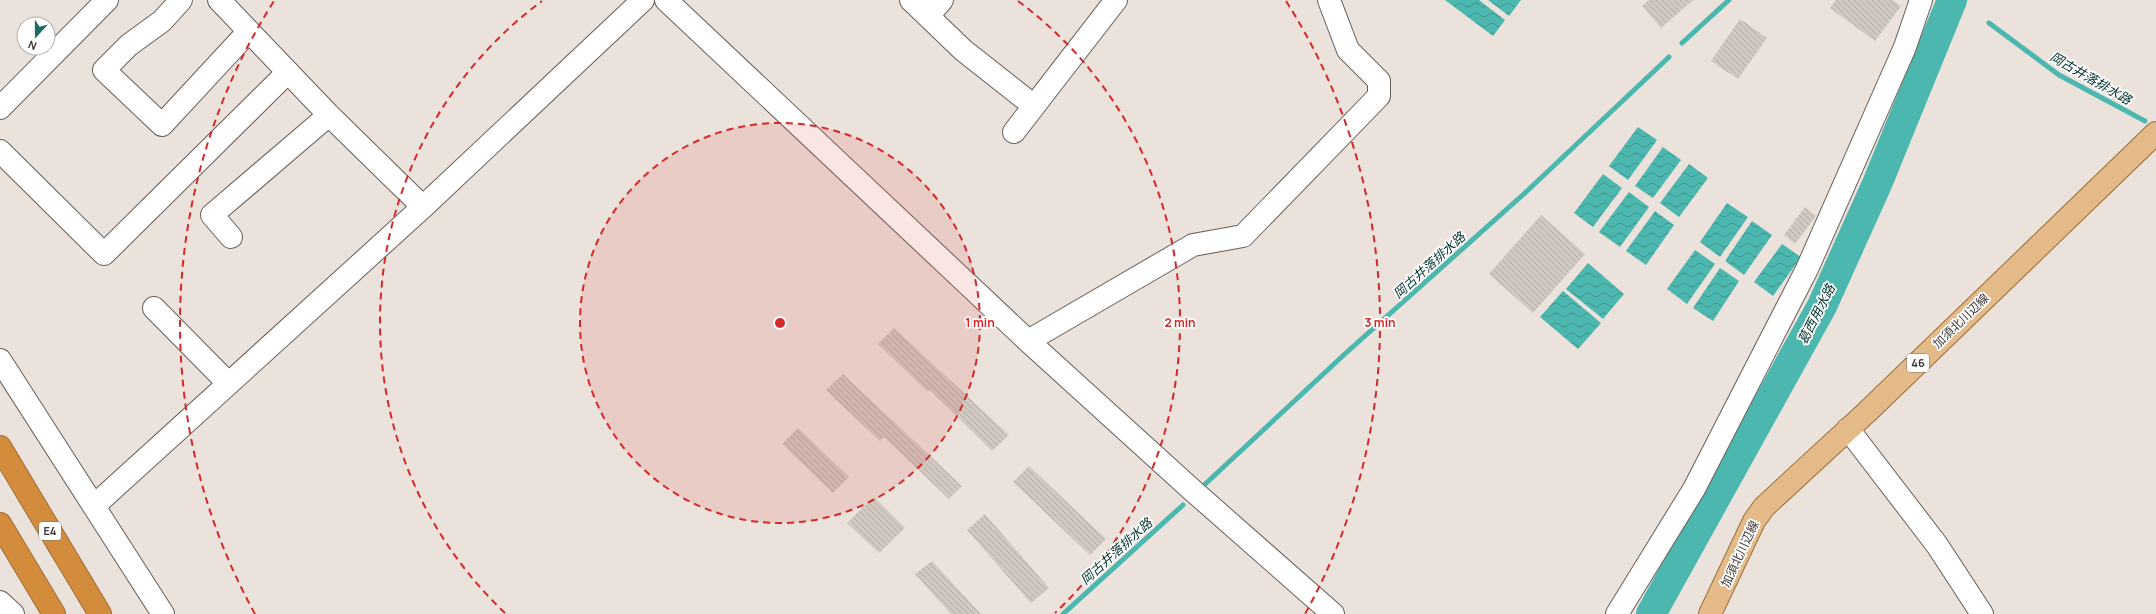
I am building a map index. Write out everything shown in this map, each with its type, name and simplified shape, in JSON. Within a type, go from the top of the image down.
[{"type":"highway","name":"E4","points":[[0,447],[100,614]]},
{"type":"highway","points":[[0,524],[54,614]]},
{"type":"main road","name":"加須北川辺線","points":[[1710,614],[1754,521],[1764,507],[1848,430],[2156,133]]},
{"type":"street","points":[[0,108],[107,0]]},
{"type":"street","points":[[181,0],[162,21],[129,45],[104,70],[162,125],[249,31]]},
{"type":"street","points":[[219,0],[330,116],[423,207]]},
{"type":"street","points":[[94,506],[423,207],[642,0]]},
{"type":"street","points":[[666,0],[1028,341],[1196,493],[1333,614]]},
{"type":"street","points":[[911,0],[963,50],[1034,106]]},
{"type":"street","points":[[928,16],[942,0]]},
{"type":"street","points":[[1014,132],[1116,0]]},
{"type":"street","points":[[1028,341],[1193,245],[1243,236],[1379,96],[1378,82],[1348,50],[1329,0]]},
{"type":"street","points":[[1617,614],[1694,489],[1807,269],[1905,47],[1921,0]]},
{"type":"street","points":[[0,152],[104,254],[288,72]]},
{"type":"street","points":[[231,237],[212,215],[330,116]]},
{"type":"street","points":[[154,308],[228,383]]},
{"type":"street","points":[[0,360],[163,614]]},
{"type":"street","points":[[1848,430],[1937,545],[1982,614]]},
{"type":"street","points":[[106,525],[101,544],[145,614]]},
{"type":"street","points":[[0,602],[13,614]]},
{"type":"water","points":[[1445,0],[1479,0],[1505,20],[1493,36]]},
{"type":"water","points":[[1488,0],[1521,0],[1509,16]]},
{"type":"water","points":[[1638,127],[1657,140],[1628,180],[1609,166]]},
{"type":"water","points":[[1663,147],[1681,160],[1653,198],[1635,186]]},
{"type":"water","points":[[1689,164],[1708,178],[1679,217],[1660,203]]},
{"type":"water","points":[[1603,174],[1622,188],[1593,227],[1574,213]]},
{"type":"water","points":[[1629,192],[1649,207],[1620,247],[1599,232]]},
{"type":"water","points":[[1727,203],[1748,217],[1720,257],[1700,242]]},
{"type":"water","points":[[1655,211],[1674,225],[1646,265],[1626,251]]},
{"type":"water","points":[[1752,221],[1772,235],[1744,275],[1725,261]]},
{"type":"water","points":[[1782,244],[1801,257],[1773,296],[1754,282]]},
{"type":"water","points":[[1695,250],[1715,264],[1687,304],[1667,289]]},
{"type":"water","points":[[1588,263],[1624,294],[1603,319],[1566,289]]},
{"type":"water","points":[[1720,268],[1739,281],[1713,321],[1693,308]]},
{"type":"water","points":[[1563,291],[1601,323],[1578,349],[1540,317]]},
{"type":"building","points":[[1649,0],[1693,0],[1661,28],[1642,6]]},
{"type":"building","points":[[1836,0],[1893,0],[1901,6],[1875,41],[1830,8]]},
{"type":"building","points":[[1740,19],[1767,38],[1738,79],[1711,61]]},
{"type":"building","points":[[1805,207],[1816,216],[1795,244],[1784,235]]},
{"type":"building","points":[[1541,215],[1585,254],[1533,313],[1489,274]]},
{"type":"building","points":[[894,328],[1009,435],[992,451],[930,390],[928,392],[878,344]]},
{"type":"building","points":[[843,374],[962,486],[949,499],[884,437],[880,441],[826,390]]},
{"type":"building","points":[[798,428],[849,477],[833,493],[782,444]]},
{"type":"building","points":[[1029,466],[1106,539],[1090,555],[1013,482]]},
{"type":"building","points":[[874,497],[905,528],[879,553],[847,523]]},
{"type":"building","points":[[985,514],[1049,588],[1031,603],[967,530]]},
{"type":"building","points":[[932,561],[981,614],[951,614],[915,574]]},
{"type":"waterway","name":"岡古井落排水路","points":[[1682,43],[1729,0]]},
{"type":"waterway","name":"葛西用水路","points":[[1651,614],[1822,306],[1877,184],[1952,0]]},
{"type":"waterway","name":"岡古井落排水路","points":[[1989,23],[2059,75],[2145,121]]},
{"type":"waterway","name":"岡古井落排水路","points":[[1202,487],[1347,352],[1526,192],[1669,57]]},
{"type":"waterway","name":"岡古井落排水路","points":[[1063,614],[1183,505]]}]
